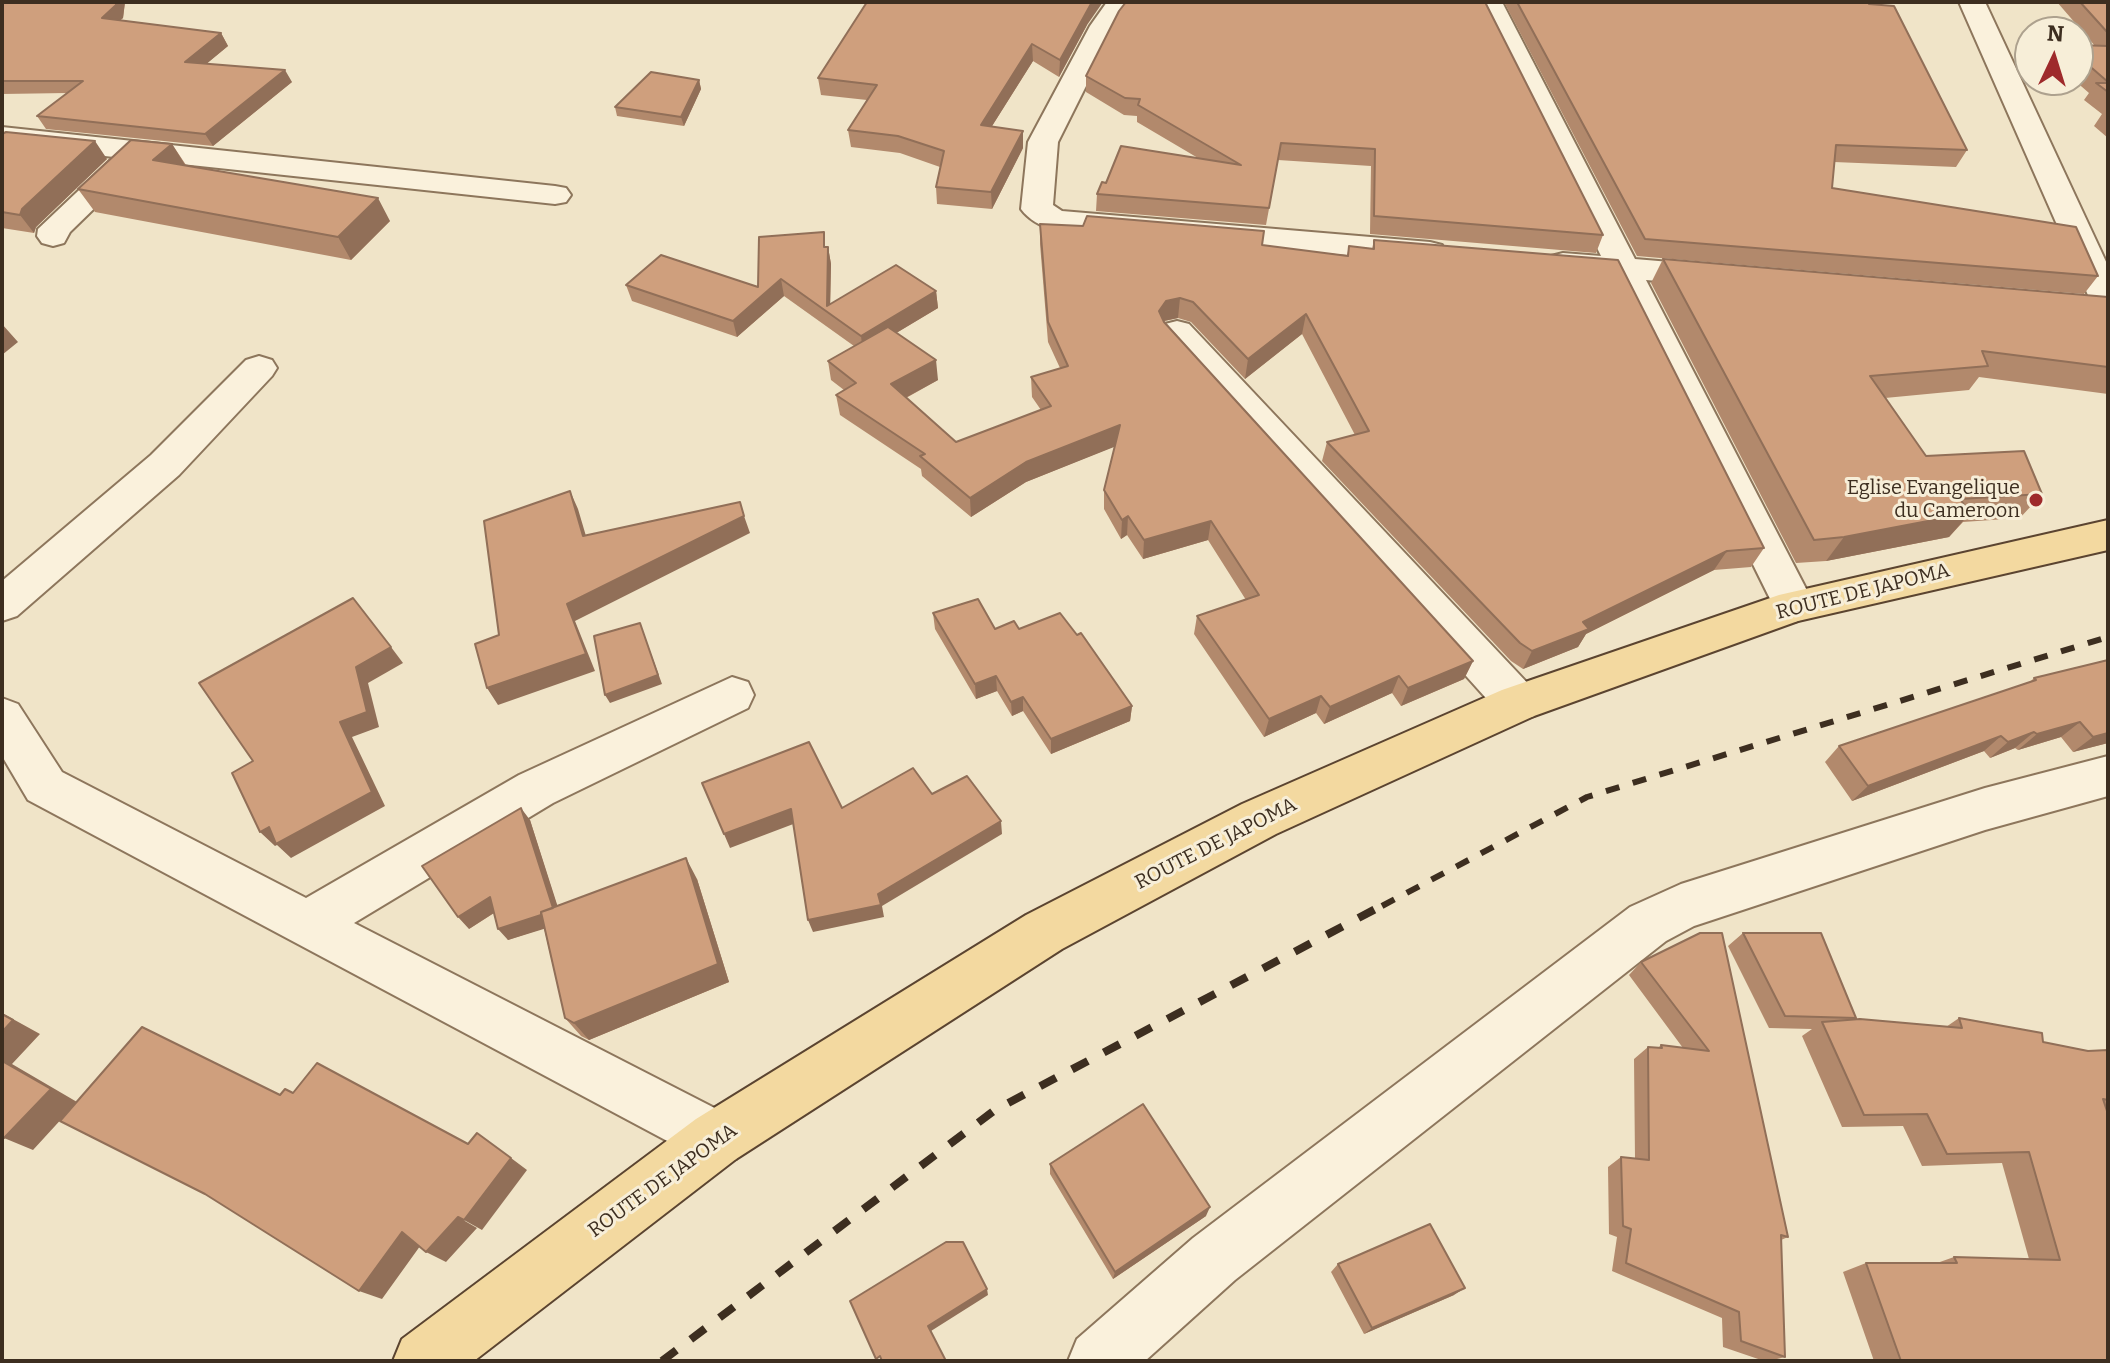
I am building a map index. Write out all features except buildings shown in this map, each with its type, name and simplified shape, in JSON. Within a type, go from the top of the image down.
[{"type":"main road","name":"ROUTE DE JAPOMA","points":[[424,1361],[716,1139],[1044,932],[1259,819],[1518,703],[1794,606],[2108,535]]},
{"type":"street","points":[[1120,2],[1103,26],[1043,142],[1037,209],[1054,220],[1466,255]]},
{"type":"street","points":[[1489,2],[1794,606]]},
{"type":"street","points":[[1972,2],[2098,306]]},
{"type":"street","points":[[2,136],[555,195]]},
{"type":"street","points":[[53,236],[54,229],[138,151]]},
{"type":"street","points":[[1529,260],[1749,278]]},
{"type":"street","points":[[1177,332],[1518,703]]},
{"type":"street","points":[[2,605],[165,465],[259,368]]},
{"type":"street","points":[[307,924],[536,789],[732,695]]},
{"type":"street","points":[[2,717],[45,786],[716,1139]]},
{"type":"street","points":[[1099,1361],[1214,1259],[1648,924],[1681,907],[1985,809],[2108,776]]},
{"type":"railway","points":[[1382,906],[1587,797],[2108,637]]},
{"type":"railway","points":[[662,1361],[995,1110],[1385,904]]},
{"type":"place","name":"Eglise Evangelique du Cameroon","points":[[2036,500]]}]
